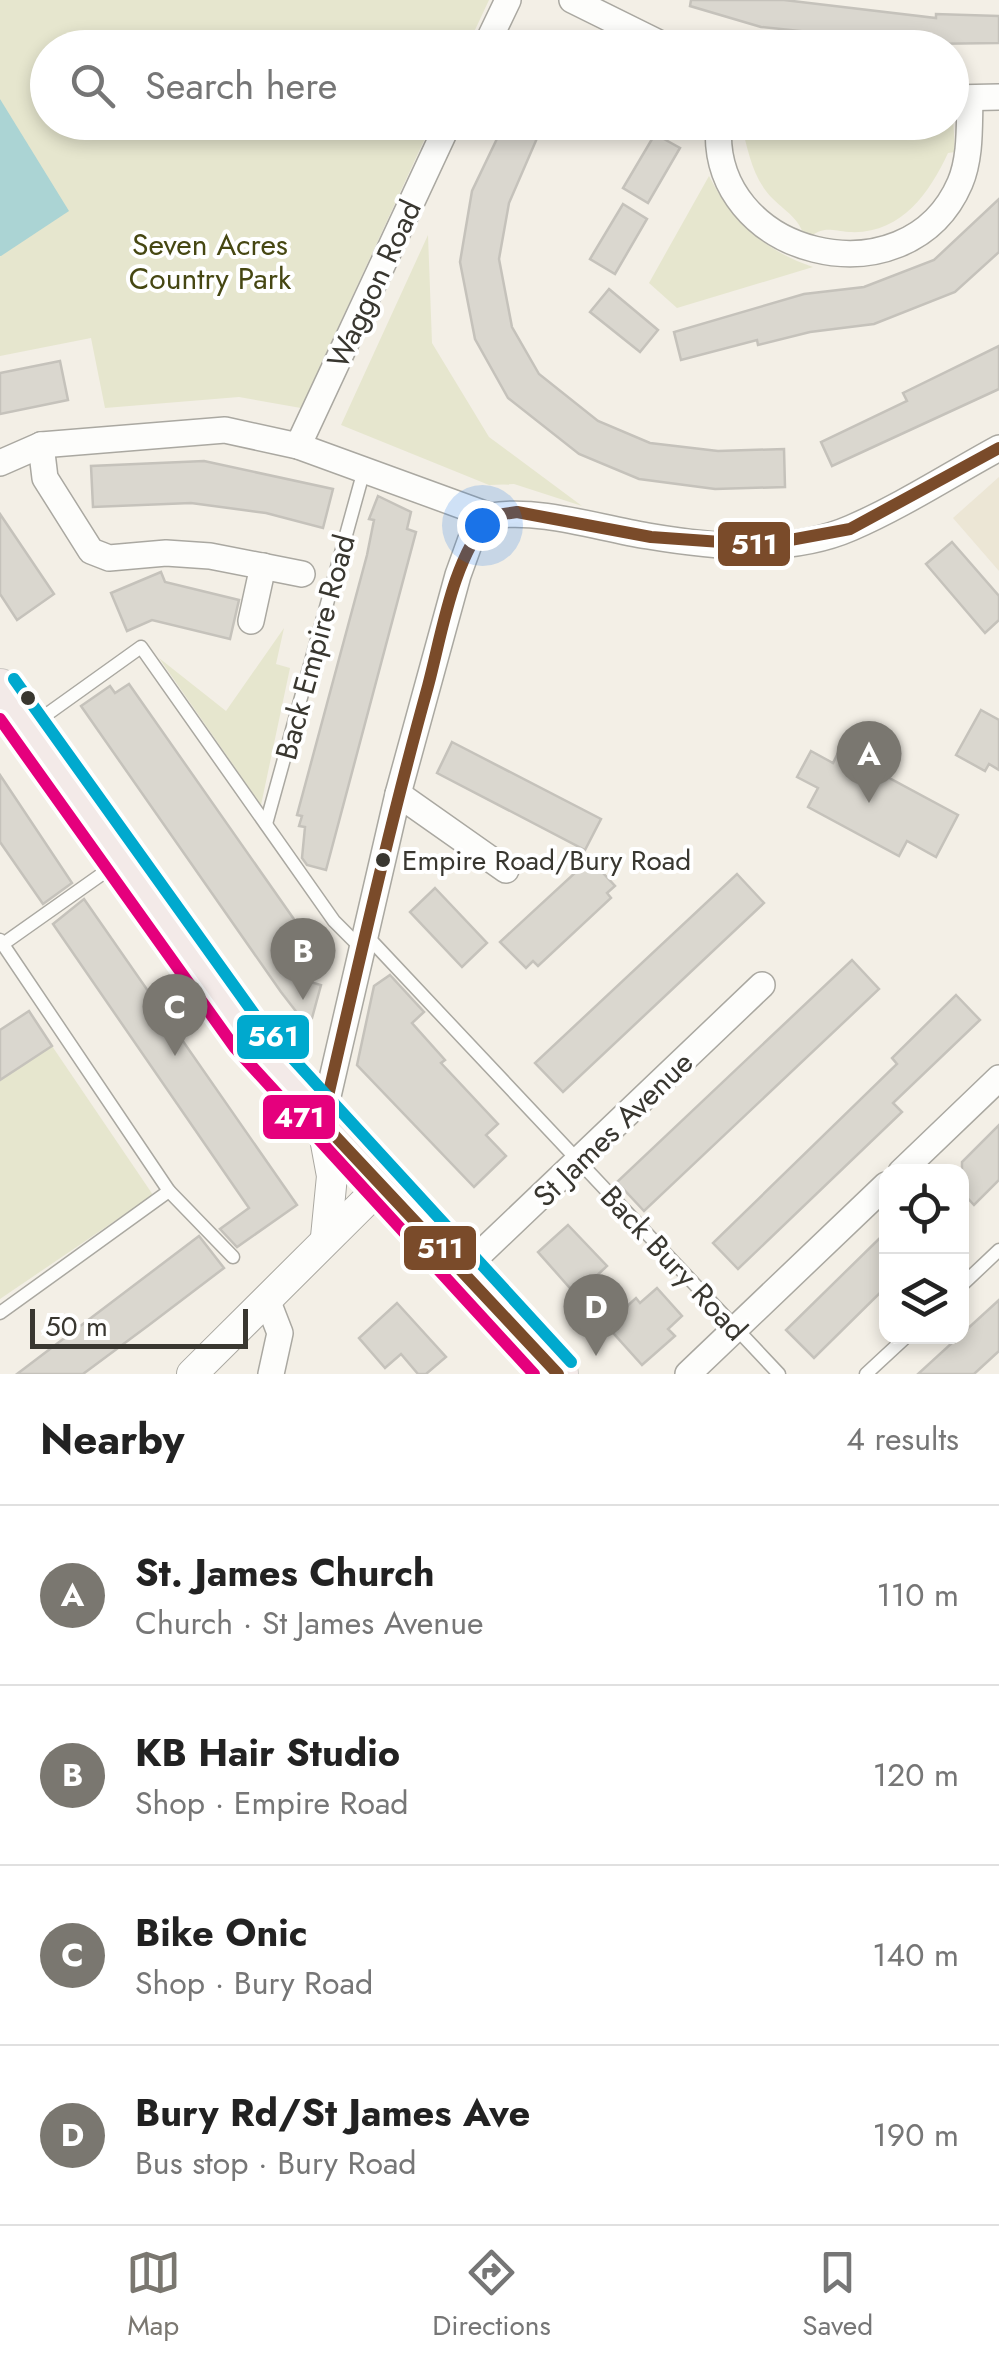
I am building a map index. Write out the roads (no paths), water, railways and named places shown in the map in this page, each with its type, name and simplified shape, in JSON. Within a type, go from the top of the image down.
[{"type":"highway","points":[[0,689],[119,862],[235,1020],[322,1122],[558,1374]]},
{"type":"street","points":[[494,30],[508,0]]},
{"type":"street","points":[[572,0],[633,30]]},
{"type":"street","points":[[969,98],[999,98]]},
{"type":"street","name":"Waggon Road","points":[[298,446],[441,140]]},
{"type":"street","points":[[719,140],[728,174],[745,206],[777,237],[820,254],[848,256],[876,252],[921,230],[948,206],[961,180],[968,152],[966,140]]},
{"type":"street","points":[[0,463],[41,446],[225,430],[298,446],[490,516],[517,512],[651,536],[739,546],[781,543],[850,529],[999,448]]},
{"type":"street","points":[[41,446],[45,478],[91,551],[110,558],[166,553],[210,556],[302,574]]},
{"type":"street","points":[[326,1237],[332,1176],[322,1122],[363,940],[458,575],[470,539],[490,516]]},
{"type":"street","points":[[251,621],[262,566]]},
{"type":"street","points":[[398,794],[506,870]]},
{"type":"street","name":"St James Avenue","points":[[462,1272],[762,985]]},
{"type":"street","points":[[909,1164],[999,1078]]},
{"type":"street","points":[[192,1374],[382,1185]]},
{"type":"street","points":[[688,1374],[879,1193]]},
{"type":"street","points":[[268,1302],[280,1332],[270,1374]]},
{"type":"lane","name":"Back Empire Road","points":[[266,824],[364,470]]},
{"type":"lane","name":"Back Bury Road","points":[[26,729],[141,647],[334,920],[363,940],[779,1374]]},
{"type":"lane","points":[[119,862],[2,942],[169,1191],[233,1257]]},
{"type":"lane","points":[[0,1313],[169,1191]]},
{"type":"lane","points":[[969,1279],[999,1250]]},
{"type":"lane","points":[[866,1374],[898,1344]]},
{"type":"water","points":[[0,99],[69,211],[1,256],[0,256]]},
{"type":"place","name":"St. James Church","points":[[869,803]]},
{"type":"place","name":"Empire Road/Bury Road","points":[[383,860]]},
{"type":"place","name":"KB Hair Studio","points":[[303,1000]]},
{"type":"place","name":"Bike Onic","points":[[175,1056]]},
{"type":"place","name":"Bury Rd/St James Ave","points":[[596,1356]]},
{"type":"park label","name":"Seven Acres Country Park","points":[[210,261]]}]
